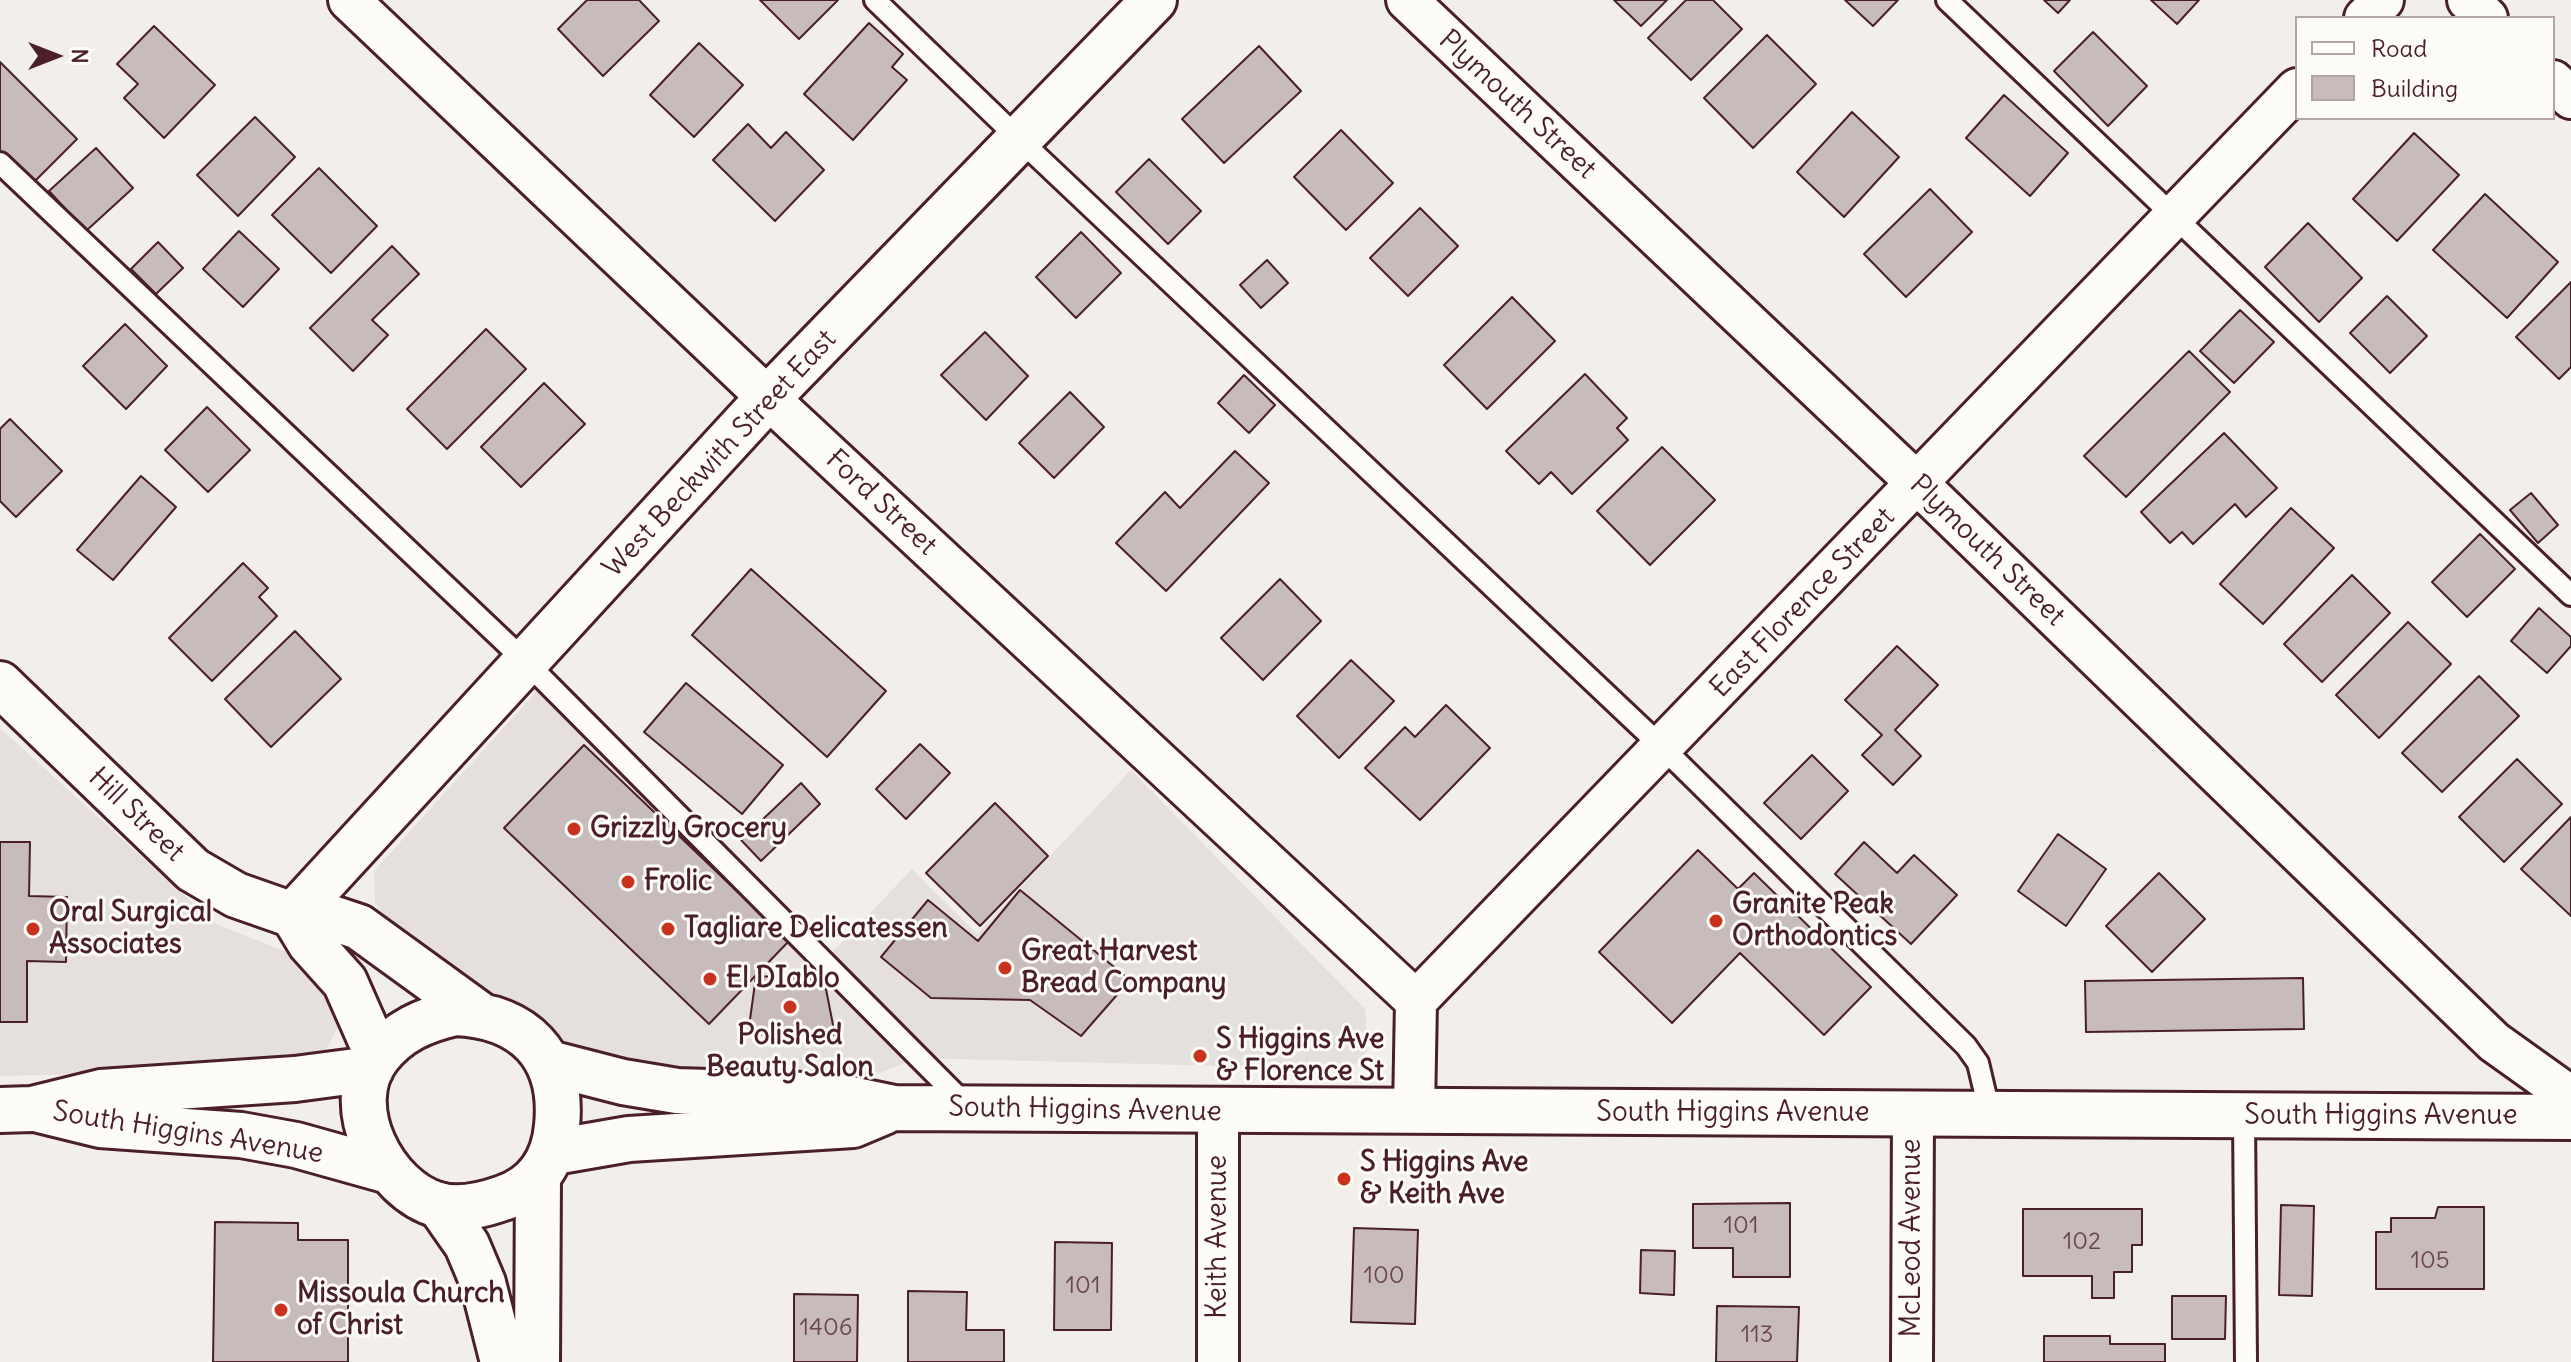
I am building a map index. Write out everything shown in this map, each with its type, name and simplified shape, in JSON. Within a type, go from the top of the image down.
[{"type":"main road","name":"West Beckwith Street East","points":[[293,915],[768,398],[1154,0]]},
{"type":"main road","name":"Hill Street","points":[[0,684],[193,870],[236,895],[293,915],[332,918],[359,927],[479,1014]]},
{"type":"main road","points":[[293,915],[310,943],[345,982],[357,1004],[374,1063]]},
{"type":"main road","points":[[314,1076],[336,1063],[350,1048],[357,1030],[357,1004]]},
{"type":"main road","points":[[537,1362],[546,1165],[557,1109],[549,1063],[531,1040],[506,1022],[479,1014],[455,1013],[424,1020],[398,1037],[374,1063],[365,1093],[365,1120],[374,1145],[389,1171],[404,1187],[439,1205],[477,1207],[523,1191],[546,1165]]},
{"type":"main road","name":"South Higgins Avenue","points":[[16,1109],[101,1092],[314,1076],[374,1063]]},
{"type":"main road","name":"South Higgins Avenue","points":[[549,1063],[623,1082],[677,1091],[836,1096],[894,1108],[2571,1117]]},
{"type":"main road","name":"South Higgins Avenue","points":[[546,1165],[629,1139],[853,1125],[894,1108]]},
{"type":"main road","name":"South Higgins Avenue","points":[[16,1109],[100,1125],[241,1135],[296,1145],[389,1171]]},
{"type":"main road","points":[[439,1205],[467,1245],[483,1283],[503,1362]]},
{"type":"street","name":"Ford Street","points":[[349,0],[768,398],[1416,1001]]},
{"type":"street","name":"Plymouth Street","points":[[1407,0],[1918,484],[2485,1034],[2571,1097]]},
{"type":"street","points":[[2367,16],[2383,0]]},
{"type":"street","points":[[2468,0],[2485,16]]},
{"type":"street","points":[[2555,83],[2571,98]]},
{"type":"street","name":"East Florence Street","points":[[1416,1001],[2295,91]]},
{"type":"street","points":[[1414,1111],[1416,1001]]},
{"type":"street","name":"Keith Avenue","points":[[1218,1111],[1218,1362]]},
{"type":"street","name":"McLeod Avenue","points":[[1912,1362],[1913,1113]]},
{"type":"lane","points":[[875,0],[1662,747],[1966,1046],[1978,1063],[1990,1114]]},
{"type":"lane","points":[[1947,0],[2571,595]]},
{"type":"lane","points":[[0,163],[527,663],[969,1108]]},
{"type":"lane","points":[[2244,1115],[2246,1362]]},
{"type":"shaded area","points":[[545,682],[823,962],[912,869],[977,934],[1131,770],[1365,1009],[1368,1050],[1356,1064],[1335,1069],[918,1058],[864,1079],[787,1089],[592,1057],[496,1006],[388,921],[375,903],[374,871]]},
{"type":"shaded area","points":[[0,728],[216,924],[302,958],[332,995],[340,1024],[325,1051],[288,1069],[0,1076]]},
{"type":"building","points":[[587,0],[639,0],[659,21],[603,76],[558,29]]},
{"type":"building","points":[[760,0],[838,0],[799,39]]},
{"type":"building","points":[[1614,0],[1667,0],[1641,26]]},
{"type":"building","points":[[1686,0],[1713,0],[1742,29],[1691,80],[1648,38]]},
{"type":"building","points":[[1845,0],[1898,0],[1873,26]]},
{"type":"building","points":[[2044,0],[2070,0],[2058,13]]},
{"type":"building","points":[[2151,0],[2199,0],[2177,24]]},
{"type":"building","points":[[869,23],[903,54],[892,67],[907,80],[853,140],[804,94]]},
{"type":"building","points":[[154,26],[215,85],[164,138],[124,98],[138,84],[117,64]]},
{"type":"building","points":[[2093,32],[2147,86],[2108,126],[2054,71]]},
{"type":"building","points":[[1767,35],[1816,84],[1753,148],[1704,98]]},
{"type":"building","points":[[699,43],[743,85],[694,137],[650,95]]},
{"type":"building","points":[[1259,46],[1301,91],[1224,163],[1182,119]]},
{"type":"building","points":[[0,62],[77,139],[32,184],[0,152]]},
{"type":"building","points":[[2004,95],[2068,153],[2030,196],[1966,138]]},
{"type":"building","points":[[1852,112],[1899,157],[1844,217],[1797,172]]},
{"type":"building","points":[[255,117],[295,157],[238,216],[197,175]]},
{"type":"building","points":[[748,124],[771,148],[786,132],[824,170],[775,221],[713,160]]},
{"type":"building","points":[[1341,130],[1393,183],[1346,230],[1294,177]]},
{"type":"building","points":[[2414,133],[2459,175],[2397,241],[2353,199]]},
{"type":"building","points":[[96,148],[133,188],[86,231],[49,191]]},
{"type":"building","points":[[1149,159],[1201,211],[1168,244],[1116,192]]},
{"type":"building","points":[[319,168],[377,226],[331,273],[272,215]]},
{"type":"building","points":[[1930,189],[1972,232],[1906,297],[1864,254]]},
{"type":"building","points":[[2485,194],[2558,262],[2507,318],[2433,250]]},
{"type":"building","points":[[1420,208],[1458,246],[1408,296],[1370,258]]},
{"type":"building","points":[[2308,223],[2362,278],[2319,322],[2265,267]]},
{"type":"building","points":[[239,231],[279,269],[243,307],[203,269]]},
{"type":"building","points":[[1081,232],[1121,273],[1076,318],[1036,277]]},
{"type":"building","points":[[158,242],[183,268],[156,294],[131,269]]},
{"type":"building","points":[[392,246],[419,274],[372,320],[388,335],[353,371],[310,328]]},
{"type":"building","points":[[1267,260],[1288,283],[1261,308],[1240,285]]},
{"type":"building","points":[[2571,282],[2571,367],[2559,379],[2516,337]]},
{"type":"building","points":[[2387,296],[2427,336],[2390,373],[2350,333]]},
{"type":"building","points":[[1512,297],[1555,341],[1487,409],[1444,365]]},
{"type":"building","points":[[2240,310],[2274,342],[2234,383],[2200,351]]},
{"type":"building","points":[[125,324],[167,366],[126,409],[83,366]]},
{"type":"building","points":[[486,329],[526,369],[447,449],[407,409]]},
{"type":"building","points":[[985,332],[1028,376],[986,420],[941,375]]},
{"type":"building","points":[[2189,351],[2230,392],[2126,497],[2084,456]]},
{"type":"building","points":[[1585,374],[1627,418],[1617,428],[1628,440],[1572,494],[1551,472],[1539,484],[1506,451]]},
{"type":"building","points":[[1244,375],[1275,405],[1249,433],[1218,403]]},
{"type":"building","points":[[544,383],[585,424],[521,487],[481,447]]},
{"type":"building","points":[[1070,392],[1104,427],[1054,478],[1019,443]]},
{"type":"building","points":[[207,407],[250,450],[208,492],[165,450]]},
{"type":"building","points":[[10,419],[62,471],[16,517],[0,501],[0,429]]},
{"type":"building","points":[[2224,433],[2277,488],[2246,517],[2235,504],[2193,544],[2182,532],[2170,543],[2141,512]]},
{"type":"building","points":[[1662,447],[1715,500],[1650,565],[1597,511]]},
{"type":"building","points":[[1235,451],[1269,483],[1166,591],[1116,543],[1165,492],[1180,508]]},
{"type":"building","points":[[141,476],[176,507],[113,580],[77,550]]},
{"type":"building","points":[[2531,493],[2558,525],[2538,543],[2510,510]]},
{"type":"building","points":[[2291,508],[2334,548],[2263,624],[2220,584]]},
{"type":"building","points":[[2480,534],[2515,569],[2467,617],[2432,582]]},
{"type":"building","points":[[243,563],[268,588],[259,597],[277,616],[212,681],[169,638]]},
{"type":"building","points":[[751,569],[886,691],[827,757],[692,635]]},
{"type":"building","points":[[2352,575],[2390,613],[2322,682],[2284,644]]},
{"type":"building","points":[[1280,579],[1321,621],[1263,680],[1221,638]]},
{"type":"building","points":[[2539,608],[2571,637],[2571,646],[2547,673],[2511,641]]},
{"type":"building","points":[[2408,622],[2451,664],[2379,738],[2336,695]]},
{"type":"building","points":[[295,631],[341,679],[271,747],[225,699]]},
{"type":"building","points":[[1897,646],[1938,685],[1895,730],[1921,756],[1893,785],[1862,755],[1882,735],[1845,700]]},
{"type":"building","points":[[1351,660],[1394,701],[1339,758],[1297,716]]},
{"type":"building","points":[[2479,676],[2519,716],[2442,792],[2402,753]]},
{"type":"building","points":[[686,683],[783,765],[742,814],[644,732]]},
{"type":"building","points":[[1446,705],[1490,748],[1420,820],[1365,768],[1405,727],[1415,737]]},
{"type":"building","points":[[920,744],[950,773],[906,819],[876,789]]},
{"type":"building","points":[[584,745],[789,941],[709,1024],[504,828]]},
{"type":"building","points":[[1812,755],[1848,791],[1801,839],[1764,803]]},
{"type":"building","points":[[2517,759],[2562,804],[2504,862],[2459,817]]},
{"type":"building","points":[[801,783],[820,804],[761,861],[741,840]]},
{"type":"building","points":[[995,803],[1048,856],[980,926],[926,873]]},
{"type":"building","points":[[2571,817],[2571,916],[2521,869]]},
{"type":"building","points":[[2058,834],[2106,869],[2066,926],[2018,891]]},
{"type":"building","name":"Oral Surgical Associates","points":[[0,842],[30,842],[29,896],[67,897],[66,962],[27,961],[27,1022],[0,1022]]},
{"type":"building","points":[[1864,842],[1897,873],[1914,855],[1957,895],[1911,944],[1835,874]]},
{"type":"building","name":"Granite Peak Orthodontics","points":[[1698,850],[1738,889],[1754,873],[1871,987],[1824,1035],[1740,953],[1672,1023],[1599,952]]},
{"type":"building","points":[[2159,873],[2205,919],[2152,972],[2106,926]]},
{"type":"building","name":"Great Harvest Bread Company","points":[[1020,890],[1130,980],[1081,1036],[1030,1000],[931,998],[881,957],[928,900],[978,941]]},
{"type":"building","name":"Polished Beauty Salon","points":[[756,976],[824,979],[835,1035],[748,1034]]},
{"type":"building","points":[[2303,978],[2304,1029],[2086,1032],[2085,981]]},
{"type":"building","points":[[1790,1203],[1790,1277],[1733,1277],[1733,1248],[1693,1248],[1693,1204]]},
{"type":"building","points":[[2281,1205],[2314,1206],[2312,1296],[2279,1295]]},
{"type":"building","points":[[2438,1207],[2484,1207],[2484,1289],[2376,1289],[2376,1232],[2391,1232],[2391,1218],[2435,1218]]},
{"type":"building","points":[[2023,1209],[2142,1209],[2142,1245],[2132,1245],[2132,1272],[2114,1272],[2114,1298],[2092,1298],[2092,1276],[2023,1276]]},
{"type":"building","name":"Missoula Church of Christ","points":[[215,1222],[298,1223],[298,1240],[348,1240],[348,1362],[213,1362]]},
{"type":"building","points":[[1354,1228],[1418,1230],[1415,1324],[1351,1322]]},
{"type":"building","points":[[1055,1242],[1112,1243],[1111,1330],[1054,1330]]},
{"type":"building","points":[[1641,1250],[1675,1251],[1674,1295],[1640,1293]]},
{"type":"building","points":[[908,1291],[967,1292],[966,1330],[1004,1330],[1004,1362],[908,1362]]},
{"type":"building","points":[[794,1294],[858,1295],[857,1362],[794,1362]]},
{"type":"building","points":[[2172,1296],[2226,1296],[2225,1339],[2172,1339]]},
{"type":"building","points":[[1717,1306],[1799,1307],[1797,1362],[1716,1362]]},
{"type":"building","points":[[2044,1336],[2110,1336],[2110,1344],[2165,1344],[2165,1362],[2044,1362]]},
{"type":"place","name":"Grizzly Grocery","points":[[574,829]]},
{"type":"place","name":"Frolic","points":[[628,882]]},
{"type":"place","name":"Granite Peak Orthodontics","points":[[1716,921]]},
{"type":"place","name":"Oral Surgical Associates","points":[[33,929]]},
{"type":"place","name":"Tagliare Delicatessen","points":[[668,929]]},
{"type":"place","name":"Great Harvest Bread Company","points":[[1005,968]]},
{"type":"place","name":"El DIablo","points":[[710,979]]},
{"type":"place","name":"Polished Beauty Salon","points":[[790,1007]]},
{"type":"place","name":"S Higgins Ave & Florence St","points":[[1200,1056]]},
{"type":"place","name":"S Higgins Ave & Keith Ave","points":[[1344,1179]]},
{"type":"place","name":"Missoula Church of Christ","points":[[281,1310]]}]
